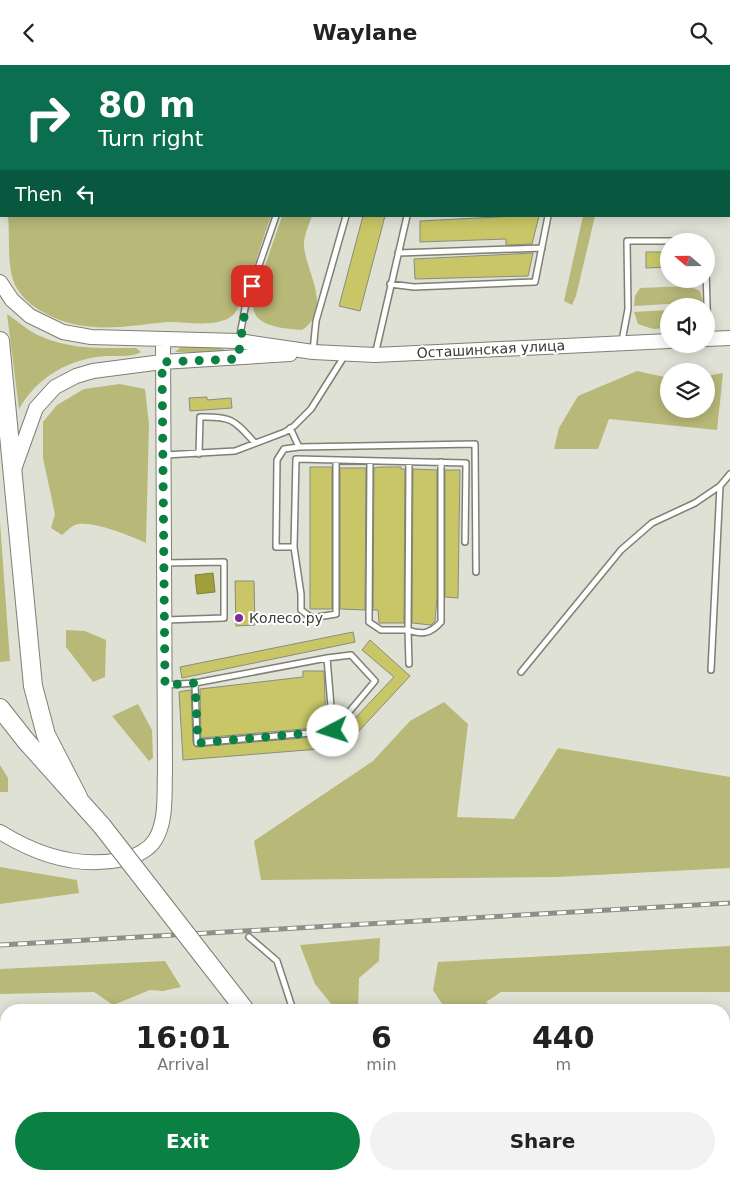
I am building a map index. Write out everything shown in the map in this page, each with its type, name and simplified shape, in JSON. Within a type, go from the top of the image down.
[{"type":"highway","points":[[0,341],[33,686],[46,735],[78,797]]},
{"type":"highway","points":[[0,707],[26,741],[102,826],[240,1004]]},
{"type":"street","name":"Осташинская улица","points":[[0,282],[12,300],[26,313],[40,322],[63,332],[91,337],[239,341],[313,352],[375,355],[660,341]]},
{"type":"street","points":[[715,339],[730,338]]},
{"type":"street","points":[[0,832],[31,849],[64,859],[101,862],[133,857],[149,848],[160,828],[165,772],[162,456],[163,339]]},
{"type":"street","points":[[238,359],[239,341]]},
{"type":"street","name":"Осташинская улица","points":[[12,477],[36,408],[55,387],[76,376],[93,371],[162,362],[238,359],[313,352]]},
{"type":"lane","points":[[239,341],[246,303],[276,217]]},
{"type":"lane","points":[[313,352],[316,321],[346,217]]},
{"type":"lane","points":[[375,355],[407,217]]},
{"type":"lane","points":[[390,284],[414,287],[535,282],[548,217]]},
{"type":"lane","points":[[622,343],[628,309],[628,241],[660,241]]},
{"type":"lane","points":[[398,253],[542,247]]},
{"type":"lane","points":[[162,456],[235,451],[290,428],[311,409],[346,354]]},
{"type":"lane","points":[[199,453],[200,417],[220,416],[237,422],[255,443]]},
{"type":"lane","points":[[290,428],[299,447]]},
{"type":"lane","points":[[294,547],[276,547],[277,460],[284,449],[299,447],[475,444],[476,572]]},
{"type":"lane","points":[[336,460],[336,614],[312,619],[301,610],[301,594],[294,547],[296,459],[466,463],[465,542]]},
{"type":"lane","points":[[370,461],[369,622],[381,630],[408,630],[420,634],[433,630],[441,622],[441,462]]},
{"type":"lane","points":[[409,462],[409,664]]},
{"type":"lane","points":[[521,672],[621,550],[652,523],[696,503],[720,486],[730,474]]},
{"type":"lane","points":[[710,670],[720,486]]},
{"type":"lane","points":[[164,563],[224,562],[224,618],[164,620]]},
{"type":"lane","points":[[165,685],[195,683],[351,655],[375,681],[333,731],[198,743],[195,683]]},
{"type":"lane","points":[[327,658],[333,731]]},
{"type":"lane","points":[[249,937],[277,961],[291,1004]]},
{"type":"shaded area","points":[[8,217],[271,217],[248,284],[237,309],[233,315],[218,322],[166,322],[118,327],[71,324],[56,319],[28,302],[15,285],[9,257]]},
{"type":"shaded area","points":[[282,217],[312,217],[304,243],[317,302],[316,312],[311,322],[302,330],[276,327],[268,324],[256,315],[253,308],[254,298]]},
{"type":"shaded area","points":[[583,217],[595,217],[576,296],[572,305],[564,301]]},
{"type":"shaded area","points":[[640,288],[693,288],[700,291],[702,298],[660,298],[660,304],[634,306],[635,296]]},
{"type":"shaded area","points":[[660,311],[660,329],[653,329],[638,324],[634,312]]},
{"type":"shaded area","points":[[7,314],[31,331],[52,341],[87,347],[136,348],[141,352],[138,354],[93,358],[68,365],[56,371],[35,387],[19,409]]},
{"type":"shaded area","points":[[181,347],[218,347],[225,350],[220,353],[175,352]]},
{"type":"shaded area","points":[[637,371],[660,376],[660,418],[715,418],[715,374],[723,373],[717,430],[609,419],[598,449],[554,449],[559,428],[578,396]]},
{"type":"shaded area","points":[[120,384],[145,389],[149,424],[146,543],[131,536],[90,524],[75,525],[62,535],[51,528],[55,514],[43,458],[43,422],[57,405],[84,389]]},
{"type":"shaded area","points":[[0,522],[10,661],[0,662]]},
{"type":"shaded area","points":[[213,573],[215,592],[197,594],[195,575]]},
{"type":"shaded area","points":[[66,630],[85,631],[106,640],[105,677],[93,682],[66,647]]},
{"type":"shaded area","points":[[444,702],[468,724],[457,817],[514,819],[558,748],[730,777],[730,868],[557,877],[261,880],[254,841],[373,761],[410,721]]},
{"type":"shaded area","points":[[138,704],[152,730],[153,758],[149,761],[112,716]]},
{"type":"shaded area","points":[[0,765],[8,778],[8,792],[0,792]]},
{"type":"shaded area","points":[[0,867],[77,880],[79,893],[0,904]]},
{"type":"shaded area","points":[[380,938],[379,961],[359,978],[358,1004],[331,1004],[315,984],[300,945]]},
{"type":"shaded area","points":[[730,946],[730,992],[501,992],[486,1002],[488,1004],[442,1004],[433,990],[438,962]]},
{"type":"shaded area","points":[[165,961],[181,987],[163,991],[150,990],[115,1004],[112,1004],[94,992],[0,994],[0,969]]},
{"type":"building","points":[[363,217],[385,217],[360,311],[339,306]]},
{"type":"building","points":[[539,217],[532,244],[506,245],[506,239],[420,242],[420,221]]},
{"type":"building","points":[[646,252],[660,252],[660,267],[646,268]]},
{"type":"building","points":[[533,253],[528,276],[415,279],[414,259]]},
{"type":"building","points":[[207,397],[207,400],[231,398],[232,408],[190,411],[189,398]]},
{"type":"building","points":[[310,467],[332,467],[332,609],[310,609]]},
{"type":"building","points":[[401,467],[401,469],[405,469],[404,623],[379,623],[378,610],[373,610],[374,468]]},
{"type":"building","points":[[340,468],[366,468],[365,610],[340,609]]},
{"type":"building","points":[[413,469],[437,470],[437,597],[435,621],[431,625],[412,623]]},
{"type":"building","points":[[445,470],[460,470],[458,598],[445,597]]},
{"type":"building","points":[[235,581],[254,581],[255,625],[236,626]]},
{"type":"building","points":[[353,632],[355,642],[182,678],[180,667]]},
{"type":"building","points":[[370,640],[410,676],[344,747],[183,760],[179,692],[184,691],[191,690],[193,743],[196,747],[339,735],[394,677],[362,650]]},
{"type":"building","points":[[303,671],[324,671],[326,727],[201,738],[200,689],[303,677]]},
{"type":"railway","points":[[0,945],[730,903]]},
{"type":"place","name":"Колесо.ру","points":[[239,618]]},
{"type":"route","points":[[252,286],[246,303],[239,341],[238,359],[162,362],[165,685],[195,683],[198,743],[333,731]]}]
